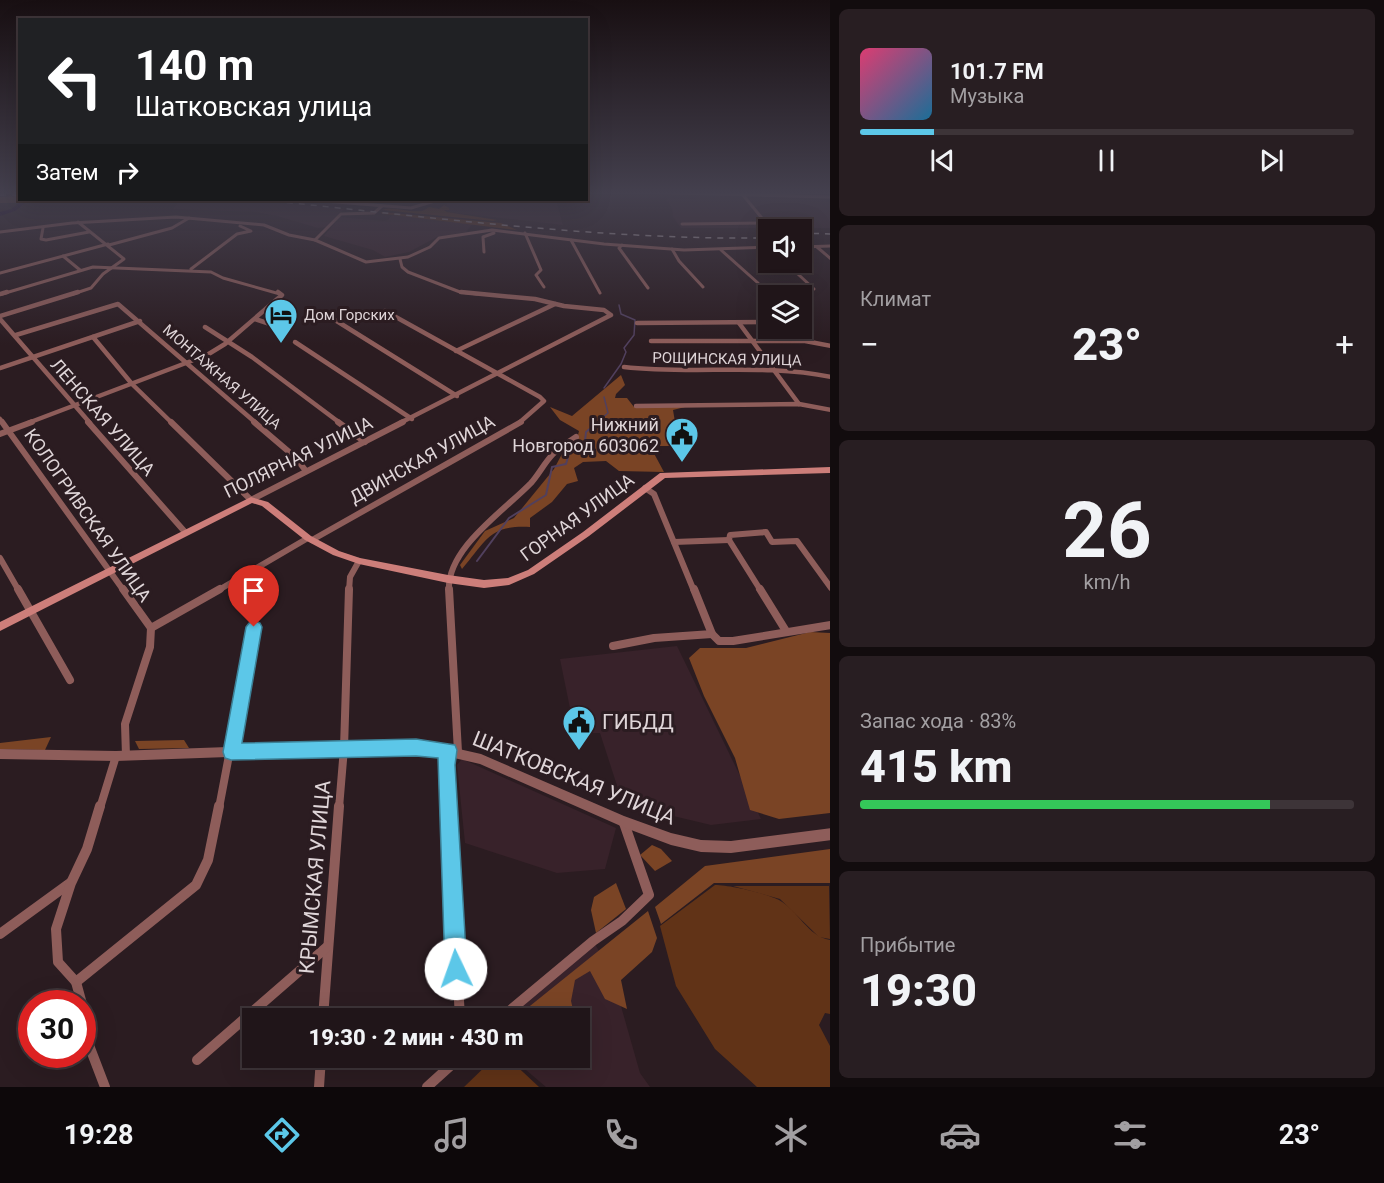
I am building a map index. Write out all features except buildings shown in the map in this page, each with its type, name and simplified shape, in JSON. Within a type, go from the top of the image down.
[{"type":"main road","name":"ГОРНАЯ УЛИЦА","points":[[251,500],[265,504],[310,539],[336,553],[358,561],[484,584],[519,578],[586,534],[657,478],[670,474],[830,470]]},
{"type":"main road","name":"ПОЛЯРНАЯ УЛИЦА","points":[[0,627],[251,500]]},
{"type":"street","points":[[0,318],[87,290],[124,259],[106,243]]},
{"type":"street","points":[[0,273],[117,243]]},
{"type":"street","points":[[191,270],[225,243]]},
{"type":"street","points":[[321,243],[366,262],[400,259],[430,247],[434,243]]},
{"type":"street","points":[[483,243],[484,252]]},
{"type":"street","points":[[528,243],[541,270],[536,275],[540,277],[544,287]]},
{"type":"street","points":[[573,243],[600,292]]},
{"type":"street","points":[[599,243],[672,249],[758,248]]},
{"type":"street","points":[[622,245],[619,248],[648,288]]},
{"type":"street","points":[[812,246],[830,246]]},
{"type":"street","points":[[817,246],[830,258]]},
{"type":"street","points":[[672,249],[679,261],[703,287]]},
{"type":"street","points":[[721,250],[758,283]]},
{"type":"street","points":[[63,256],[80,270]]},
{"type":"street","points":[[400,259],[402,267],[408,272],[460,292],[522,297],[555,304]]},
{"type":"street","points":[[0,294],[80,270],[98,267],[216,273],[223,278],[277,291],[282,295],[228,341],[207,355],[0,434]]},
{"type":"street","points":[[797,273],[814,288]]},
{"type":"street","name":"МОНТАЖНАЯ УЛИЦА","points":[[16,335],[118,304],[295,457],[306,471]]},
{"type":"street","points":[[456,351],[555,304]]},
{"type":"street","name":"ПОЛЯРНАЯ УЛИЦА","points":[[251,500],[611,315],[604,310],[555,304]]},
{"type":"street","points":[[385,311],[497,374]]},
{"type":"street","points":[[327,315],[457,396]]},
{"type":"street","name":"ЛЕНСКАЯ УЛИЦА","points":[[0,318],[185,532]]},
{"type":"street","points":[[255,319],[288,330]]},
{"type":"street","points":[[0,368],[140,321]]},
{"type":"street","points":[[637,323],[758,321]]},
{"type":"street","points":[[739,322],[799,404]]},
{"type":"street","points":[[205,327],[228,341],[365,442]]},
{"type":"street","points":[[93,337],[132,384],[251,500]]},
{"type":"street","points":[[651,341],[805,341],[830,346]]},
{"type":"street","points":[[295,342],[412,419]]},
{"type":"street","name":"РОЩИНСКАЯ УЛИЦА","points":[[624,367],[659,371],[810,372],[830,377]]},
{"type":"street","name":"ДВИНСКАЯ УЛИЦА","points":[[151,628],[521,422],[543,401],[540,397],[497,374]]},
{"type":"street","points":[[636,406],[799,404],[830,410]]},
{"type":"street","name":"КОЛОГРИВСКАЯ УЛИЦА","points":[[0,419],[151,628]]},
{"type":"street","points":[[459,1008],[446,765],[453,752],[448,579],[451,570],[477,533],[532,482],[553,454],[576,437]]},
{"type":"street","points":[[645,488],[654,494],[712,634],[719,641],[741,642],[786,632],[830,626]]},
{"type":"street","points":[[729,540],[730,535],[766,532],[772,542],[797,540],[830,587]]},
{"type":"street","points":[[674,542],[729,540]]},
{"type":"street","points":[[729,540],[786,632]]},
{"type":"street","points":[[0,558],[70,680]]},
{"type":"street","name":"КРЫМСКАЯ УЛИЦА","points":[[324,1008],[345,748],[349,586],[358,561]]},
{"type":"street","points":[[76,982],[196,885],[208,860],[231,752],[256,613],[256,605],[234,583]]},
{"type":"street","points":[[78,990],[76,982],[58,962],[55,945],[56,929],[71,883],[87,849],[121,756],[124,732],[150,647],[151,628]]},
{"type":"street","points":[[613,646],[654,638],[712,634]]},
{"type":"street","name":"ШАТКОВСКАЯ УЛИЦА","points":[[0,754],[121,756],[345,748],[416,748],[453,752],[481,759],[623,821],[671,839],[701,846],[731,847],[830,834]]},
{"type":"street","points":[[513,1008],[593,940],[622,921],[649,895],[623,821]]},
{"type":"street","points":[[0,934],[71,883]]},
{"type":"street","points":[[197,1060],[328,946]]},
{"type":"street","points":[[96,1064],[105,1087]]},
{"type":"street","points":[[319,1087],[320,1068]]},
{"type":"street","points":[[427,1087],[448,1068]]},
{"type":"shaded area","points":[[348,243],[426,243],[409,252],[385,257],[373,250]]},
{"type":"shaded area","points":[[621,375],[625,385],[615,398],[627,398],[634,407],[685,407],[673,410],[675,422],[673,424],[678,435],[678,446],[650,446],[664,472],[619,471],[606,461],[583,462],[574,468],[578,481],[567,484],[552,502],[530,518],[530,527],[506,529],[490,536],[462,569],[460,565],[485,531],[514,518],[554,469],[563,452],[577,439],[579,431],[560,420],[550,407],[572,416]]},
{"type":"shaded area","points":[[810,632],[830,633],[830,813],[779,819],[750,810],[735,758],[704,696],[689,658],[700,648],[746,648]]},
{"type":"shaded area","points":[[677,646],[761,819],[711,825],[623,804],[600,733],[575,733],[560,659]]},
{"type":"shaded area","points":[[51,737],[45,750],[0,749],[0,743]]},
{"type":"shaded area","points":[[184,740],[189,748],[139,749],[135,741]]},
{"type":"shaded area","points":[[462,759],[616,828],[605,869],[557,873],[465,843],[457,765]]},
{"type":"shaded area","points":[[652,845],[661,849],[672,861],[655,871],[640,855]]},
{"type":"shaded area","points":[[830,849],[830,883],[714,883],[661,924],[655,907],[705,866]]},
{"type":"shaded area","points":[[616,883],[626,909],[596,933],[591,910],[594,897]]},
{"type":"shaded area","points":[[715,885],[747,890],[779,900],[815,934],[830,940],[830,1014],[825,1013],[819,1025],[830,1046],[830,1087],[757,1087],[715,1049],[676,986],[660,926]]},
{"type":"shaded area","points":[[733,886],[829,886],[830,939],[819,937],[780,899]]},
{"type":"shaded area","points":[[648,911],[657,938],[652,952],[621,980],[627,1009],[605,999],[590,971],[575,980],[571,1001],[573,1008],[527,1008]]},
{"type":"shaded area","points":[[593,941],[611,971],[640,1073],[650,1087],[546,1087],[525,1068],[590,1068],[590,1008],[513,1008]]},
{"type":"shaded area","points":[[484,1068],[519,1068],[539,1087],[464,1087]]},
{"type":"waterway","points":[[604,388],[621,364],[626,352],[624,348],[634,335],[635,320],[621,314],[619,305]]},
{"type":"waterway","points":[[596,423],[608,413],[604,397]]},
{"type":"waterway","points":[[477,561],[509,518],[546,495],[552,467],[566,464],[569,454],[585,441],[586,432],[598,422]]},
{"type":"place","name":"Дом Горских","points":[[281,344]]},
{"type":"place","name":"Нижний Новгород 603062","points":[[682,463]]},
{"type":"place","name":"ГИБДД","points":[[579,751]]},
{"type":"route","points":[[254,627],[231,752],[345,748],[448,750],[446,765],[456,969]]}]
